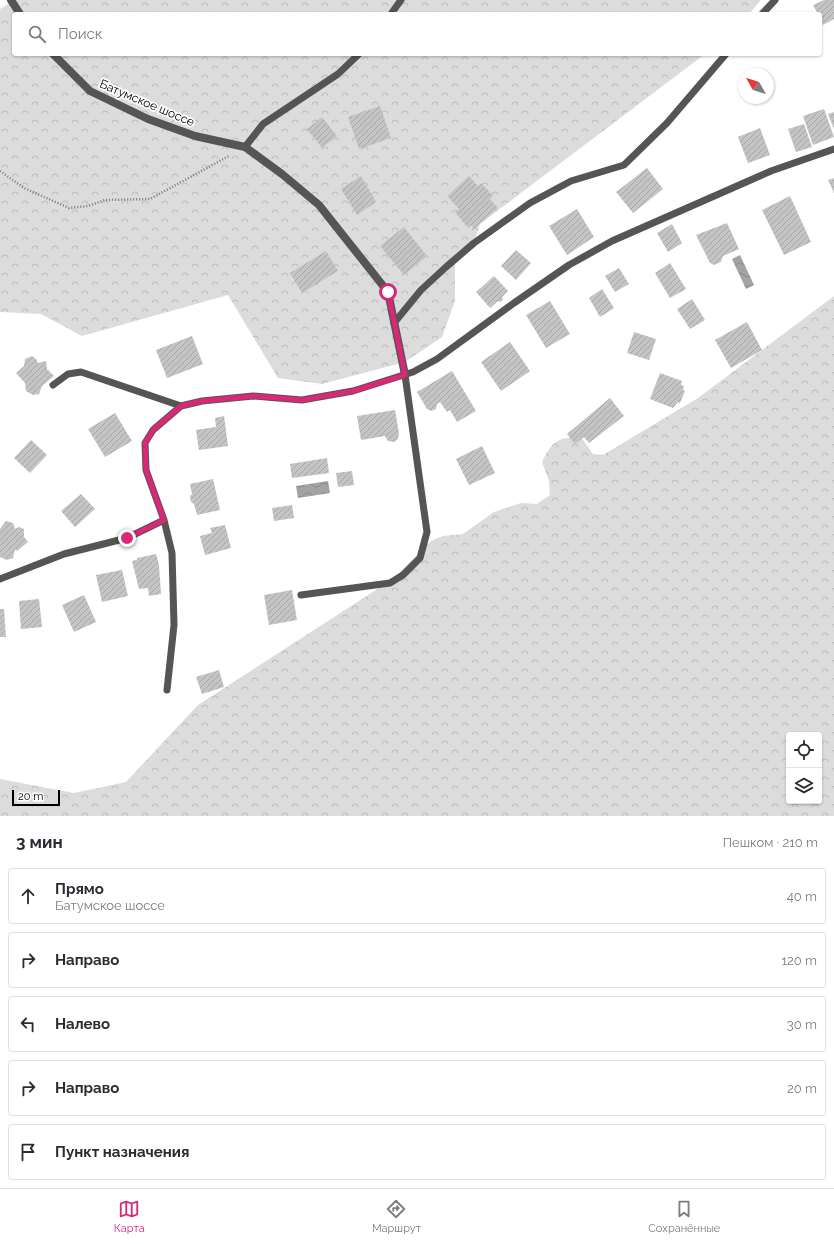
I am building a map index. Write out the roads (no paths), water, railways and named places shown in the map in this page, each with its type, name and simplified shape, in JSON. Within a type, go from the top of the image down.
[{"type":"street","points":[[11,0],[19,12]]},
{"type":"street","name":"Батумское шоссе","points":[[55,56],[90,91],[148,119],[195,136],[245,147],[282,174],[319,205],[388,292],[405,375]]},
{"type":"lane","points":[[392,12],[401,0]]},
{"type":"lane","points":[[764,12],[775,0]]},
{"type":"lane","points":[[245,147],[263,124],[338,74],[357,56]]},
{"type":"lane","points":[[394,323],[421,290],[474,242],[530,203],[570,181],[624,165],[667,123],[724,56]]},
{"type":"lane","points":[[167,690],[174,625],[172,554],[164,520],[146,470],[145,443],[153,430],[181,406],[202,401],[253,396],[302,400],[353,391],[414,372],[437,359],[563,269],[612,241],[772,171],[834,149]]},
{"type":"lane","points":[[53,385],[68,374],[81,372],[181,406]]},
{"type":"lane","points":[[301,595],[390,583],[403,576],[420,558],[427,532],[405,375]]},
{"type":"lane","points":[[0,579],[64,554],[127,538],[164,520]]},
{"type":"water","points":[[740,255],[754,285],[746,289],[732,259]]},
{"type":"water","points":[[328,481],[330,493],[298,498],[296,486]]}]
